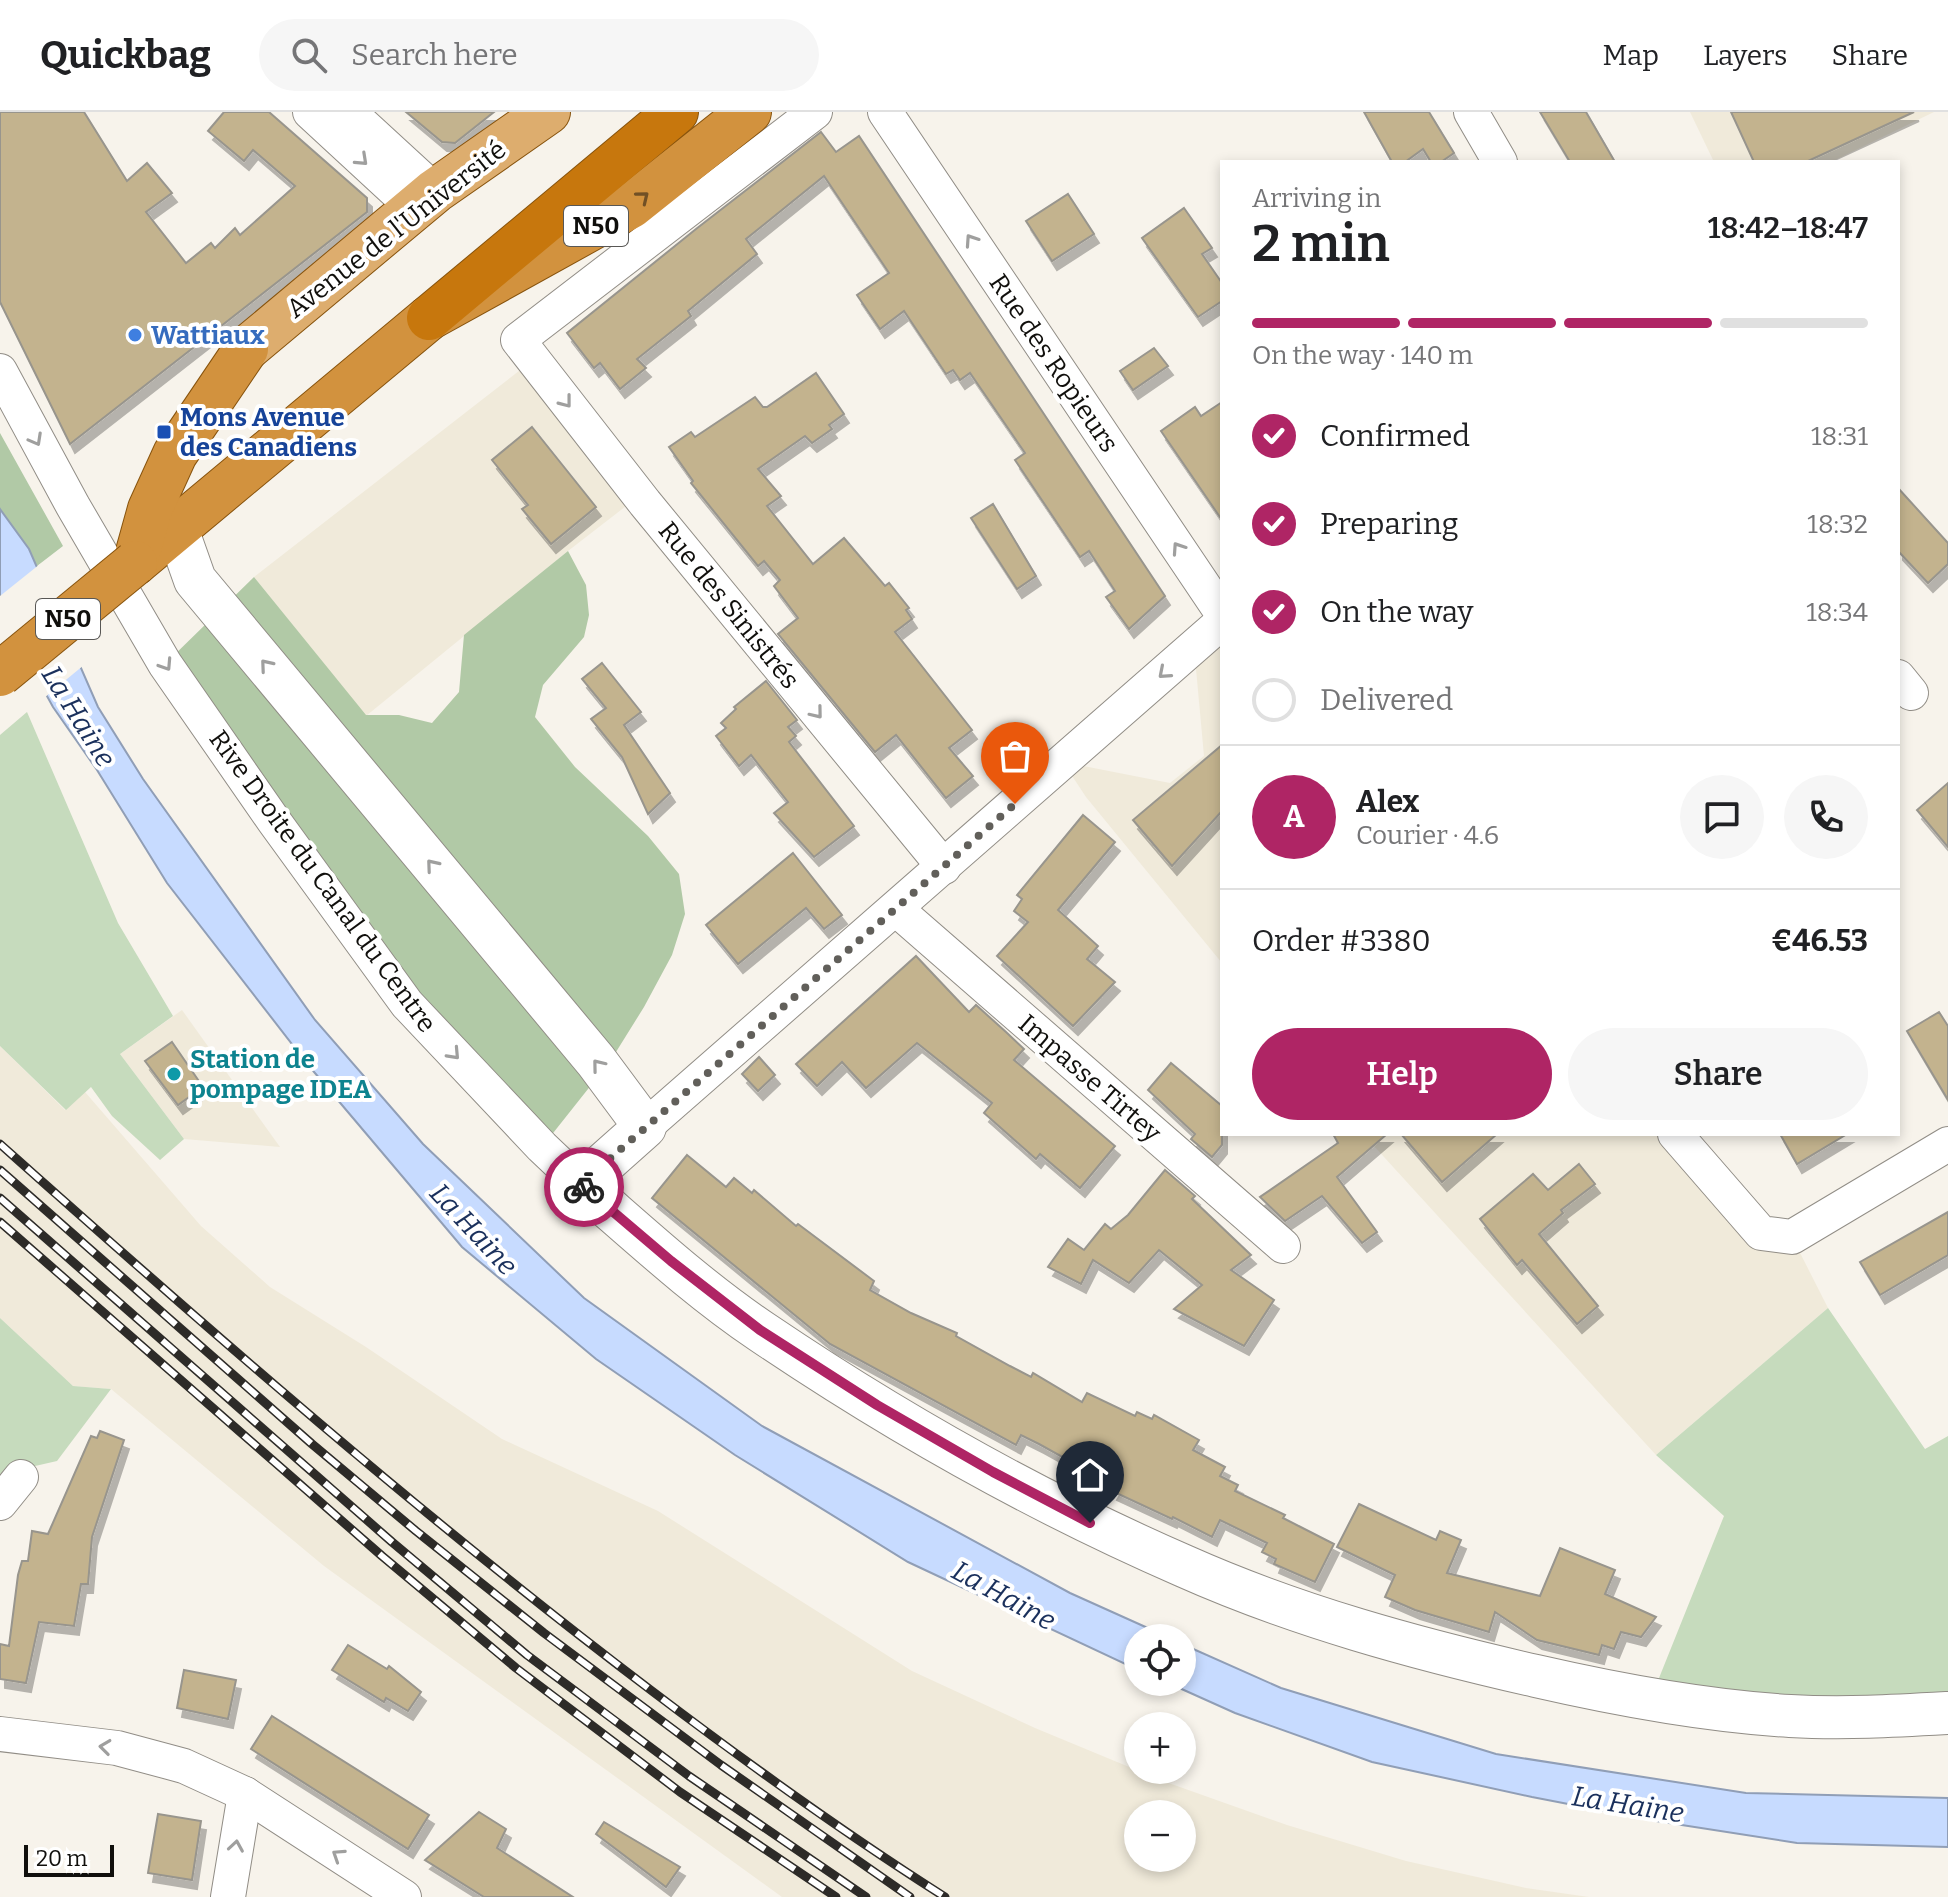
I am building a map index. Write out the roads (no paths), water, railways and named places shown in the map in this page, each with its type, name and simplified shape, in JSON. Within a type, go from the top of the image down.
[{"type":"highway","points":[[429,318],[676,112]]},
{"type":"highway","name":"N50","points":[[0,674],[429,318],[631,206],[749,112]]},
{"type":"highway","points":[[135,563],[150,509],[175,454],[246,349]]},
{"type":"main road","name":"Avenue de l'Université","points":[[246,349],[425,200],[548,112]]},
{"type":"street","points":[[310,112],[425,200]]},
{"type":"street","points":[[349,112],[425,200]]},
{"type":"street","name":"Rue des Sinistrés","points":[[815,112],[518,340],[645,503],[944,867]]},
{"type":"street","name":"Rue des Ropieurs","points":[[885,112],[1220,610]]},
{"type":"street","points":[[1471,112],[1499,160]]},
{"type":"street","name":"Rive Droite du Canal du Centre","points":[[0,371],[73,506],[165,664],[407,1004],[581,1184],[671,1261],[760,1330],[877,1405],[1090,1523],[1186,1568],[1359,1630],[1471,1661],[1593,1688],[1723,1708],[1788,1716],[1865,1718],[1948,1713]]},
{"type":"street","points":[[177,529],[195,580],[596,1061],[645,1127]]},
{"type":"street","points":[[581,1184],[1220,624]]},
{"type":"street","name":"Impasse Tirtey","points":[[896,909],[1283,1246]]},
{"type":"street","points":[[1677,1136],[1761,1233],[1792,1237],[1948,1144]]},
{"type":"street","points":[[0,1734],[117,1748],[184,1766],[245,1794],[404,1897]]},
{"type":"street","points":[[228,1897],[245,1794]]},
{"type":"water","name":"La Haine","points":[[0,509],[29,549],[98,707],[143,779],[315,1020],[423,1144],[584,1298],[762,1426],[1070,1593],[1139,1624],[1124,1624],[1124,1663],[908,1562],[735,1455],[596,1359],[462,1247],[309,1066],[167,883],[97,770],[53,707],[0,611]]},
{"type":"water","name":"La Haine","points":[[1196,1650],[1281,1688],[1496,1754],[1746,1793],[1948,1798],[1948,1847],[1797,1843],[1656,1821],[1372,1762],[1235,1713],[1196,1695]]},
{"type":"railway","points":[[0,1144],[240,1355],[484,1560],[724,1745],[833,1823],[945,1897]]},
{"type":"railway","points":[[0,1170],[312,1444],[416,1531],[544,1633],[721,1765],[910,1897]]},
{"type":"railway","points":[[0,1198],[392,1542],[527,1655],[689,1776],[866,1897]]},
{"type":"railway","points":[[0,1222],[382,1556],[516,1668],[680,1792],[836,1897]]},
{"type":"place","name":"Wattiaux","points":[[135,335]]},
{"type":"place","name":"Mons Avenue des Canadiens","points":[[164,432]]},
{"type":"place","name":"Station de pompage IDEA","points":[[174,1074]]}]
